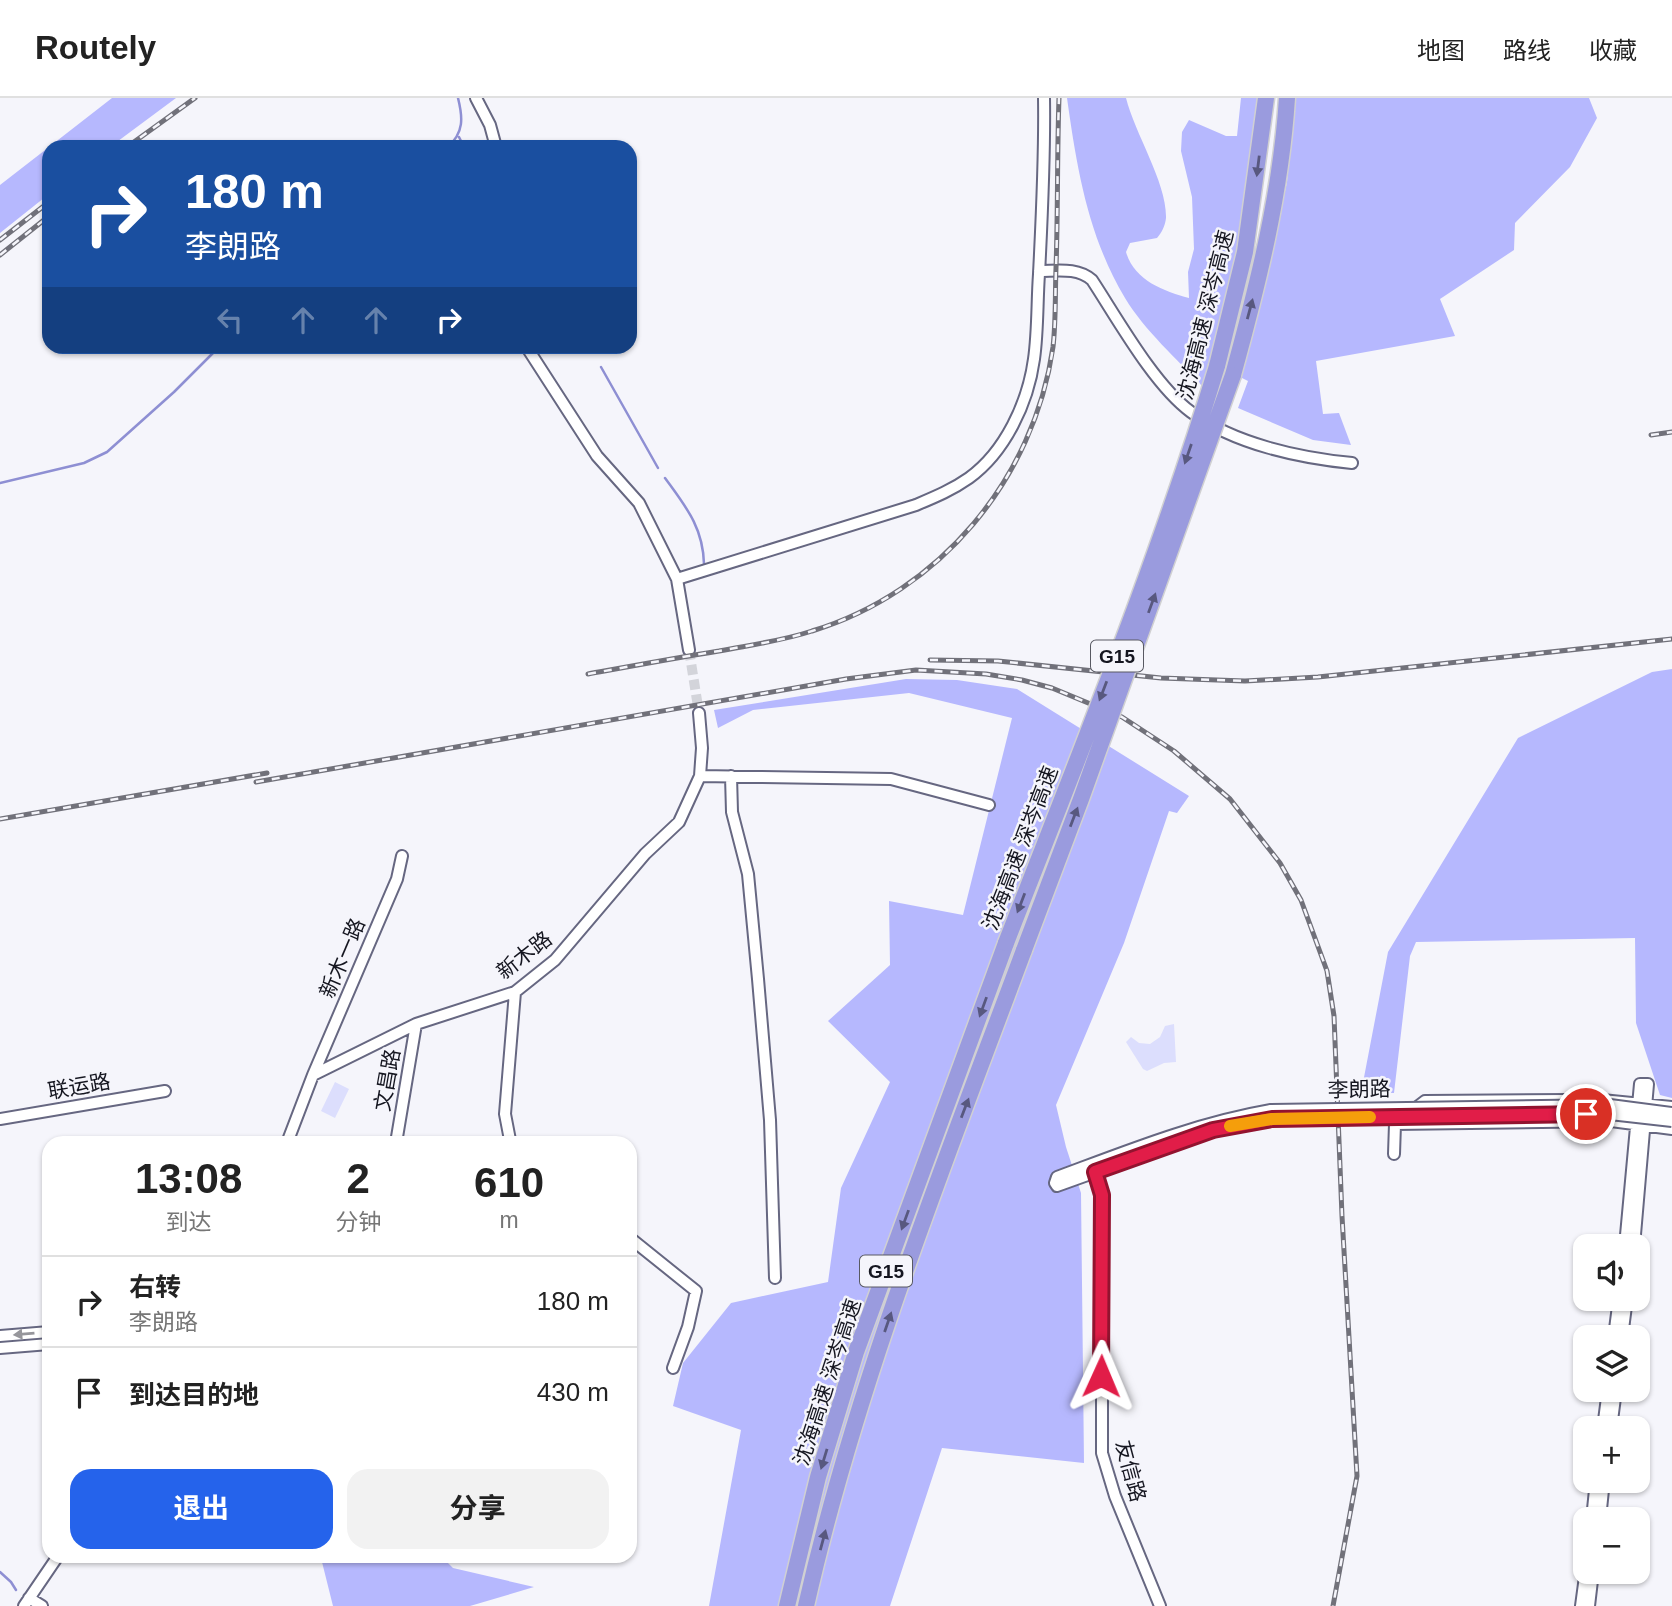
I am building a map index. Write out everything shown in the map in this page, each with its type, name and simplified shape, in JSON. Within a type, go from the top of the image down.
[{"type":"highway","name":"沈海高速 深岑高速","points":[[787,1606],[818,1477],[856,1352],[1006,943],[1120,647],[1200,422],[1217,366],[1245,252],[1266,98]]},
{"type":"highway","name":"沈海高速 深岑高速","points":[[806,1606],[877,1353],[1081,799],[1233,375],[1263,263],[1277,190],[1287,98]]},
{"type":"street","points":[[476,98],[490,125],[494,140]]},
{"type":"street","points":[[677,579],[916,505],[949,491],[971,477],[1005,439],[1029,384],[1034,358],[1044,210],[1044,98]]},
{"type":"street","points":[[1039,271],[1072,271],[1092,279],[1128,336],[1161,381],[1189,411],[1241,438],[1319,460],[1353,463]]},
{"type":"street","points":[[531,354],[597,456],[639,503],[677,579],[689,650]]},
{"type":"street","name":"新木路","points":[[313,1074],[416,1024],[516,992],[555,960],[645,854],[679,822],[700,776],[702,748],[699,713]]},
{"type":"street","points":[[700,776],[891,779],[989,805]]},
{"type":"street","points":[[731,776],[732,812],[748,874],[758,979],[769,1120],[775,1278]]},
{"type":"street","name":"新木一路","points":[[313,1074],[397,878],[402,856]]},
{"type":"street","points":[[509,1136],[505,1114],[516,992]]},
{"type":"street","name":"文昌路","points":[[397,1136],[416,1024]]},
{"type":"street","points":[[290,1136],[313,1074]]},
{"type":"street","name":"联运路","points":[[0,1119],[165,1091]]},
{"type":"street","points":[[1394,1154],[1395,1125],[1425,1101],[1642,1102],[1672,1107]]},
{"type":"street","points":[[1626,1234],[1642,1102]]},
{"type":"street","name":"李朗路","points":[[1672,1113],[1611,1105],[1271,1115],[1210,1122],[1057,1182],[1092,1173],[1213,1130],[1271,1115],[1611,1114],[1672,1121]]},
{"type":"street","points":[[1395,1125],[1611,1121],[1672,1129]]},
{"type":"street","points":[[1635,1234],[1640,1124]]},
{"type":"street","name":"友信路","points":[[1092,1173],[1096,1197],[1096,1455],[1109,1498],[1153,1606]]},
{"type":"street","name":"友信路","points":[[1092,1173],[1102,1195],[1102,1453],[1115,1496],[1160,1606]]},
{"type":"street","points":[[637,1244],[696,1291],[688,1327],[673,1368]]},
{"type":"street","points":[[0,1336],[42,1333]]},
{"type":"street","points":[[0,1348],[42,1345]]},
{"type":"street","points":[[42,1606],[27,1602],[53,1563]]},
{"type":"street","points":[[1581,1606],[1584,1584]]},
{"type":"street","points":[[1589,1606],[1592,1584]]},
{"type":"shaded area","points":[[112,98],[176,98],[119,140],[58,140]]},
{"type":"shaded area","points":[[1067,98],[1126,98],[1156,174],[1165,204],[1166,218],[1157,238],[1130,243],[1126,252],[1136,270],[1151,283],[1189,298],[1188,272],[1194,249],[1192,197],[1181,151],[1182,132],[1189,120],[1226,136],[1237,136],[1241,98],[1260,98],[1242,234],[1203,387],[1142,322],[1112,275],[1086,201]]},
{"type":"shaded area","points":[[1294,98],[1589,98],[1597,118],[1570,167],[1515,223],[1514,250],[1440,299],[1455,336],[1316,361],[1323,414],[1339,413],[1351,445],[1313,440],[1238,408],[1248,381],[1238,376],[1272,252],[1287,182]]},
{"type":"shaded area","points":[[42,152],[42,200],[0,233],[0,185]]},
{"type":"shaded area","points":[[1672,669],[1672,1098],[1660,1095],[1636,1023],[1635,938],[1416,942],[1410,956],[1394,1093],[1361,1093],[1388,952],[1518,738],[1652,672]]},
{"type":"shaded area","points":[[906,679],[957,680],[1017,689],[1189,796],[1177,813],[1169,811],[1124,943],[1056,1105],[1081,1193],[1084,1463],[942,1448],[890,1606],[709,1606],[741,1430],[673,1406],[683,1363],[731,1303],[828,1282],[841,1188],[890,1082],[828,1021],[890,965],[889,901],[963,915],[1012,718],[909,693],[753,710],[718,728],[714,710]]},
{"type":"shaded area","points":[[1174,1024],[1176,1062],[1164,1063],[1147,1071],[1143,1069],[1126,1042],[1131,1037],[1139,1043],[1150,1044],[1160,1037],[1165,1026]]},
{"type":"shaded area","points":[[335,1082],[349,1089],[335,1118],[321,1111]]},
{"type":"shaded area","points":[[322,1563],[448,1563],[453,1568],[534,1587],[470,1606],[333,1606]]},
{"type":"waterway","points":[[454,140],[461,124],[458,98]]},
{"type":"waterway","points":[[0,483],[84,463],[107,452],[212,354]]},
{"type":"waterway","points":[[601,367],[658,468]]},
{"type":"waterway","points":[[665,478],[697,528],[704,564]]},
{"type":"waterway","points":[[0,1572],[16,1590]]},
{"type":"tunnel","points":[[689,650],[699,713]]},
{"type":"railway","points":[[137,140],[195,98]]},
{"type":"railway","points":[[588,674],[778,640],[812,631],[858,613],[901,589],[939,559],[973,524],[1002,485],[1025,442],[1042,396],[1053,347],[1059,98]]},
{"type":"railway","points":[[0,240],[42,207]]},
{"type":"railway","points":[[0,255],[42,222]]},
{"type":"railway","points":[[1651,435],[1672,432]]},
{"type":"railway","points":[[930,660],[998,661],[1161,678],[1245,681],[1318,677],[1672,639]]},
{"type":"railway","points":[[256,782],[846,679],[916,670],[986,674],[1052,688],[1122,717],[1174,751],[1230,799],[1280,863],[1301,900],[1327,971],[1334,1016],[1357,1476],[1333,1606]]},
{"type":"railway","points":[[0,819],[267,773]]},
{"type":"slow traffic","points":[[1230,1126],[1272,1119],[1370,1117]]},
{"type":"route","points":[[1101,1376],[1102,1195],[1095,1172],[1213,1130],[1272,1119],[1586,1114]]}]
